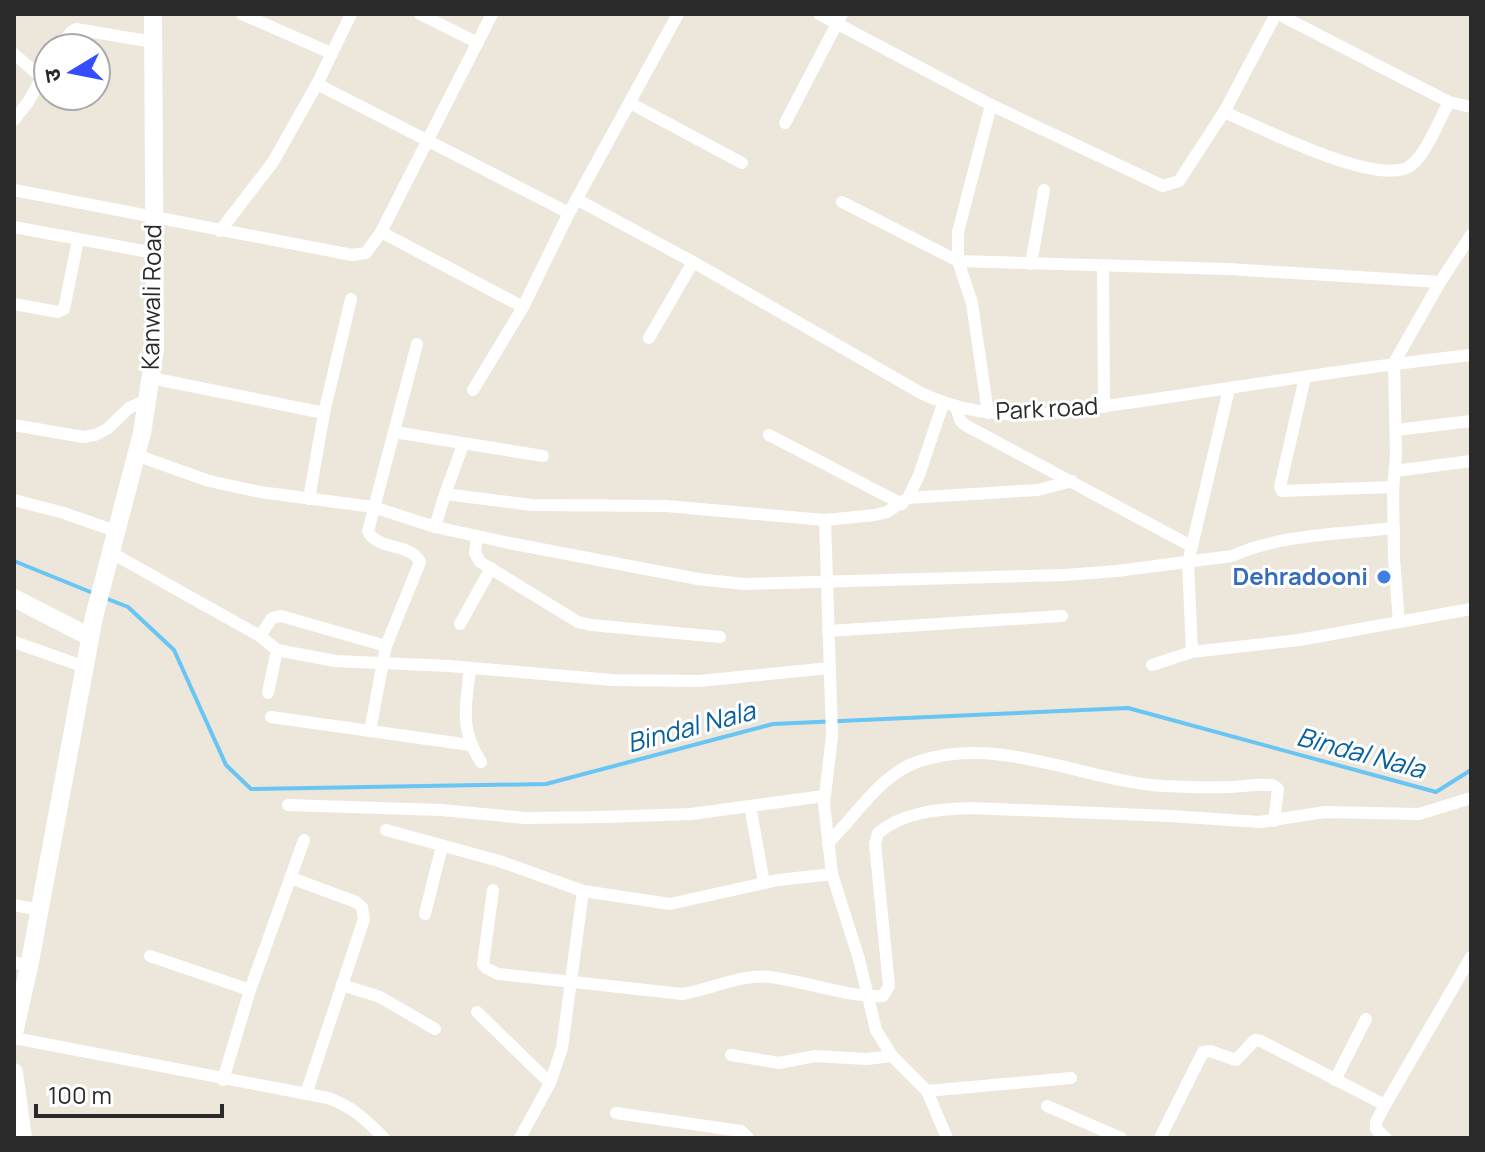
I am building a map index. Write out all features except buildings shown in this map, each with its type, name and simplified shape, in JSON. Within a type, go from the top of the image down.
[{"type":"street","name":"Kanwali Road","points":[[90,637],[136,455],[155,349],[153,14]]},
{"type":"street","points":[[242,14],[331,53]]},
{"type":"street","points":[[220,231],[273,162],[317,84],[351,14]]},
{"type":"street","points":[[420,14],[478,43]]},
{"type":"street","points":[[14,190],[360,256],[372,247],[381,232],[492,14]]},
{"type":"street","points":[[473,390],[523,307],[569,213],[678,14]]},
{"type":"street","points":[[819,14],[839,19],[991,105],[1163,186],[1179,181],[1224,112],[1277,14],[1449,102],[1471,107]]},
{"type":"street","points":[[785,123],[839,19]]},
{"type":"street","points":[[71,32],[76,29],[94,32]]},
{"type":"street","points":[[112,35],[153,42]]},
{"type":"street","points":[[14,54],[32,65]]},
{"type":"street","points":[[317,84],[569,213]]},
{"type":"street","points":[[14,120],[32,93]]},
{"type":"street","points":[[1224,112],[1352,166],[1392,172],[1408,168],[1419,158],[1449,102]]},
{"type":"street","points":[[630,103],[742,163]]},
{"type":"street","points":[[988,413],[972,303],[958,261],[958,232],[991,105]]},
{"type":"street","points":[[1031,264],[1044,190]]},
{"type":"street","name":"Park road","points":[[578,200],[950,405],[988,413],[1036,415],[1104,407],[1394,363],[1471,355]]},
{"type":"street","points":[[842,202],[958,261],[1228,269],[1440,282]]},
{"type":"street","points":[[14,227],[154,253]]},
{"type":"street","points":[[381,232],[523,307]]},
{"type":"street","points":[[1399,622],[1395,591],[1394,363],[1471,235]]},
{"type":"street","points":[[14,304],[58,312],[64,309],[78,240]]},
{"type":"street","points":[[649,338],[693,262]]},
{"type":"street","points":[[1103,266],[1104,407]]},
{"type":"street","points":[[309,499],[324,413],[351,299]]},
{"type":"street","points":[[370,731],[386,646],[420,562],[414,554],[376,541],[369,535],[373,507],[417,344]]},
{"type":"street","points":[[1305,377],[1282,491],[1393,487]]},
{"type":"street","points":[[151,378],[324,413]]},
{"type":"street","points":[[1192,652],[1188,563],[1229,389]]},
{"type":"street","points":[[14,425],[83,437],[95,435],[107,429],[129,408],[147,400]]},
{"type":"street","points":[[950,405],[965,425],[1191,546]]},
{"type":"street","points":[[905,501],[950,405]]},
{"type":"street","points":[[1396,430],[1471,421]]},
{"type":"street","points":[[394,432],[543,456]]},
{"type":"street","points":[[769,435],[905,501]]},
{"type":"street","points":[[435,527],[463,445]]},
{"type":"street","points":[[136,455],[209,481],[260,492],[373,507],[435,527],[718,582],[825,583],[1065,575],[1188,563],[1232,556],[1274,543],[1394,528]]},
{"type":"street","points":[[1395,471],[1471,461]]},
{"type":"street","points":[[445,494],[532,505],[666,506],[825,520],[875,515],[905,501],[1038,490],[1072,481]]},
{"type":"street","points":[[14,500],[115,531]]},
{"type":"street","points":[[825,520],[832,736],[831,762],[824,796],[832,874],[869,995],[876,1030],[892,1056],[927,1091],[947,1138]]},
{"type":"street","points":[[477,536],[477,558],[578,622],[720,637]]},
{"type":"street","points":[[110,552],[260,636],[277,650],[307,657],[381,665],[470,668],[656,682],[699,681],[829,668]]},
{"type":"street","points":[[460,624],[491,568]]},
{"type":"street","points":[[14,598],[90,637],[40,910],[22,965],[14,1035],[344,1103],[384,1138]]},
{"type":"street","points":[[1152,665],[1192,652],[1299,640],[1471,609]]},
{"type":"street","points":[[260,636],[272,618],[281,616],[386,646]]},
{"type":"street","points":[[828,631],[1062,616]]},
{"type":"street","points":[[14,642],[85,667]]},
{"type":"street","points":[[268,693],[277,650]]},
{"type":"street","points":[[470,668],[465,726],[470,745],[481,762]]},
{"type":"street","points":[[271,717],[470,745]]},
{"type":"street","points":[[828,843],[899,770],[943,755],[977,752],[1162,786],[1269,785],[1278,789],[1274,821]]},
{"type":"street","points":[[288,805],[441,810],[525,818],[691,814],[824,796]]},
{"type":"street","points":[[493,890],[483,957],[486,968],[498,974],[683,994],[734,980],[768,977],[883,996],[889,986],[875,844],[878,833],[902,819],[970,808],[1274,821],[1325,812],[1419,814],[1471,798]]},
{"type":"street","points":[[750,806],[764,883]]},
{"type":"street","points":[[386,830],[499,861],[583,891],[670,904],[764,883],[832,874]]},
{"type":"street","points":[[223,1080],[250,990],[304,840]]},
{"type":"street","points":[[425,914],[442,846]]},
{"type":"street","points":[[291,878],[356,902],[362,907],[364,919],[306,1094]]},
{"type":"street","points":[[520,1138],[550,1083],[562,1048],[583,891]]},
{"type":"street","points":[[14,905],[40,910]]},
{"type":"street","points":[[150,956],[250,990]]},
{"type":"street","points":[[1386,1138],[1376,1129],[1376,1122],[1471,957]]},
{"type":"street","points":[[342,985],[380,997],[435,1029]]},
{"type":"street","points":[[477,1012],[550,1083]]},
{"type":"street","points":[[1335,1080],[1366,1019]]},
{"type":"street","points":[[1160,1138],[1200,1055],[1206,1051],[1236,1060],[1250,1042],[1261,1041],[1385,1105]]},
{"type":"street","points":[[731,1055],[779,1063],[815,1056],[867,1059],[892,1056]]},
{"type":"street","points":[[14,1072],[20,1129]]},
{"type":"street","points":[[927,1091],[1071,1078]]},
{"type":"street","points":[[1047,1106],[1121,1138]]},
{"type":"street","points":[[616,1113],[741,1131],[748,1138]]},
{"type":"waterway","name":"Bindal Nala","points":[[14,561],[93,593]]},
{"type":"waterway","name":"Bindal Nala","points":[[105,598],[128,607],[174,650],[226,765],[251,789],[546,784],[773,724],[1128,708],[1436,792],[1471,770]]},
{"type":"place","name":"Dehradooni","points":[[1384,577]]}]
